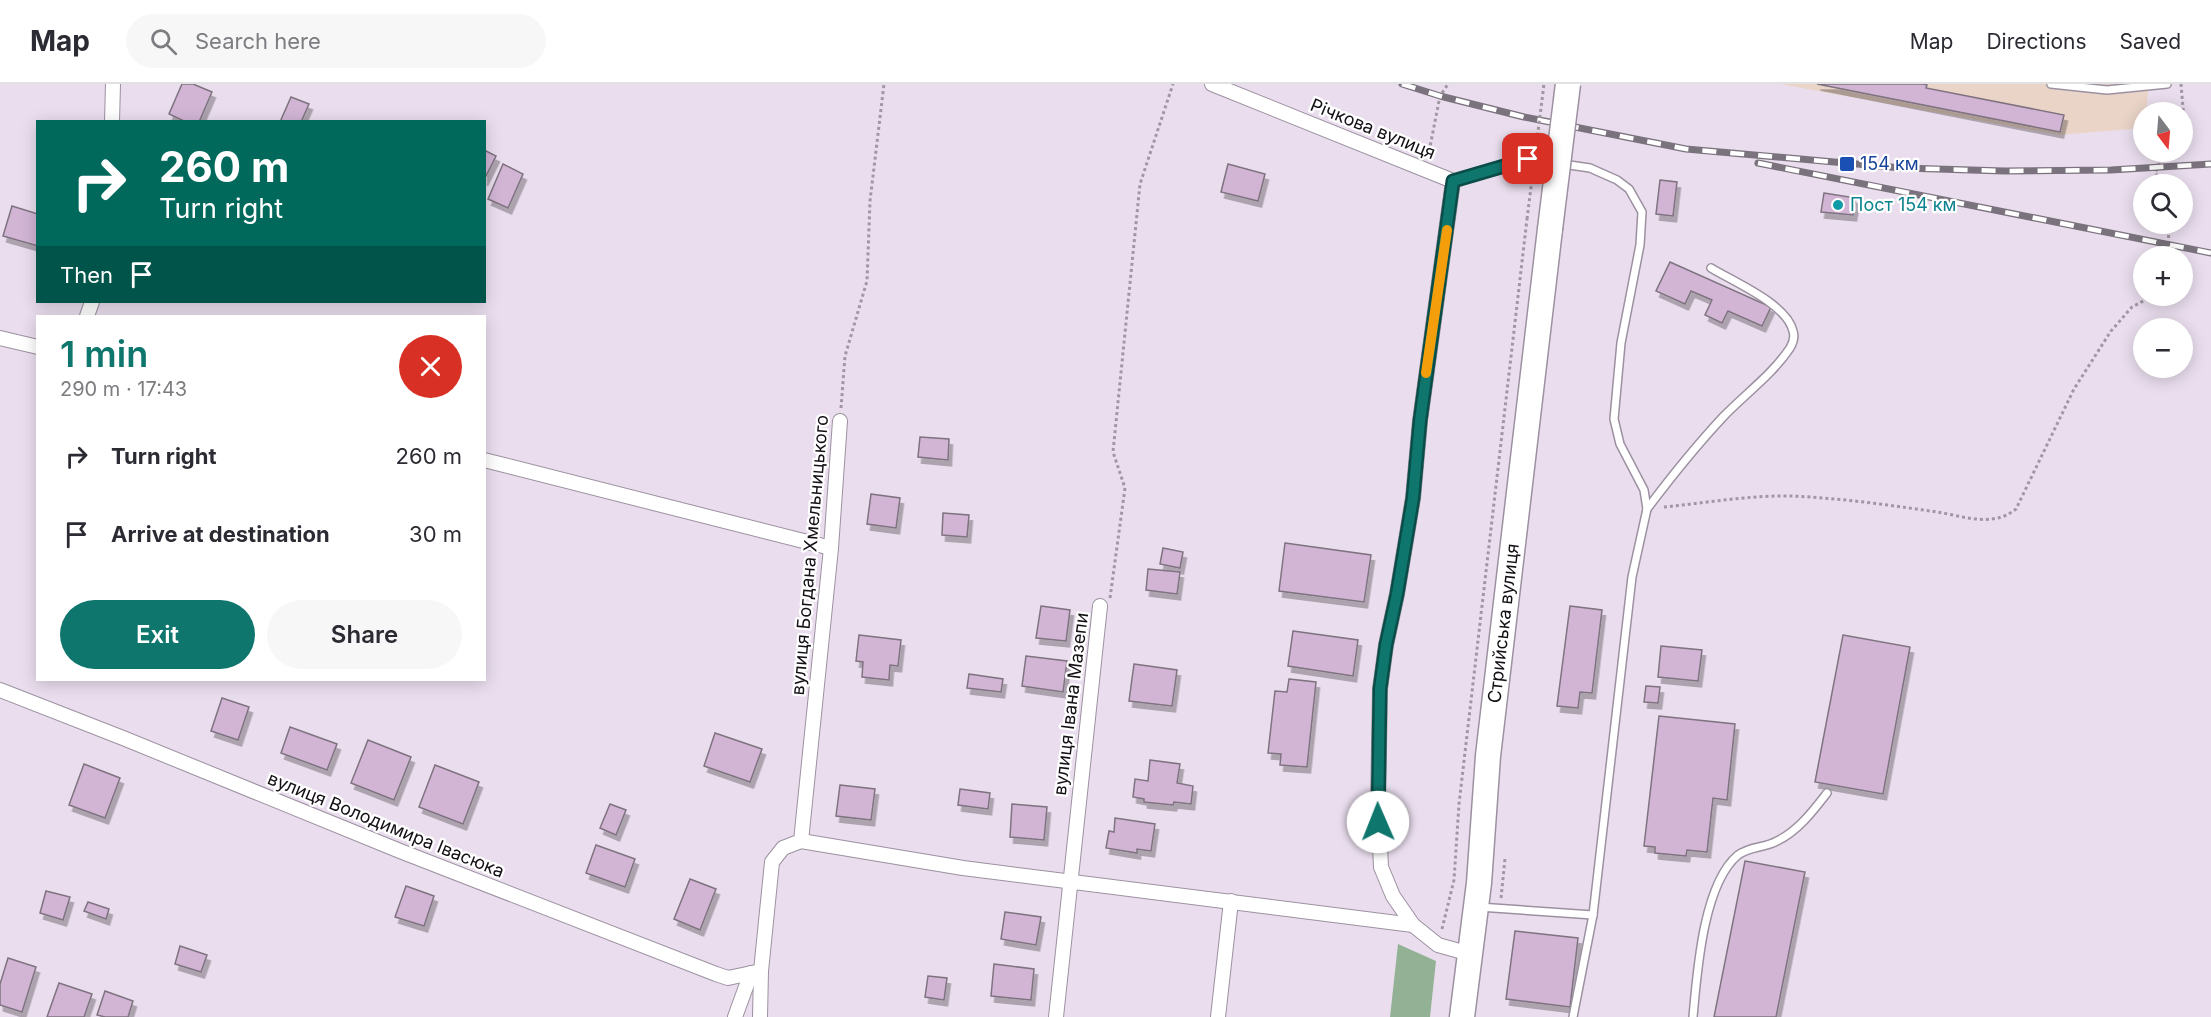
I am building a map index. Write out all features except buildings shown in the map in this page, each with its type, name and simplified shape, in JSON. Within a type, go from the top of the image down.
[{"type":"highway","name":"Стрийська вулиця","points":[[1462,1017],[1479,883],[1488,756],[1568,84]]},
{"type":"street","points":[[112,120],[113,84]]},
{"type":"street","name":"Річкова вулиця","points":[[1212,84],[1453,181]]},
{"type":"street","points":[[1453,181],[1420,421],[1413,498],[1380,689],[1378,804],[1381,867],[1393,896],[1413,925],[1438,945],[1470,954]]},
{"type":"street","points":[[0,338],[36,347]]},
{"type":"street","name":"вулиця Богдана Хмельницького","points":[[801,841],[831,548],[840,421]]},
{"type":"street","points":[[486,461],[831,548]]},
{"type":"street","name":"вулиця Івана Мазепи","points":[[1056,1017],[1100,606]]},
{"type":"street","name":"вулиця Володимира Івасюка","points":[[0,690],[400,851],[716,974],[728,978],[756,972]]},
{"type":"street","points":[[760,1017],[756,972],[772,862],[783,848],[801,841],[963,868],[1413,925]]},
{"type":"street","points":[[1218,1017],[1231,901]]},
{"type":"street","points":[[735,1017],[756,972]]},
{"type":"lane","points":[[2052,84],[2107,90],[2167,84]]},
{"type":"lane","points":[[1453,181],[1528,159],[1590,168],[1617,180],[1629,189],[1642,212],[1643,225],[1621,343],[1614,419],[1616,433],[1625,456],[1640,478],[1647,509],[1632,577],[1593,915],[1573,1017]]},
{"type":"lane","points":[[1647,509],[1674,472],[1724,416],[1778,364],[1792,345],[1795,334],[1791,323],[1775,306],[1711,268]]},
{"type":"lane","points":[[1693,1017],[1698,964],[1706,926],[1710,908],[1725,868],[1739,854],[1750,848],[1775,843],[1786,836],[1827,793]]},
{"type":"lane","points":[[1475,906],[1593,915]]},
{"type":"path","name":"вулиця Богдана Хмельницького","points":[[840,421],[845,356],[867,281],[870,201],[884,84]]},
{"type":"path","name":"вулиця Івана Мазепи","points":[[1100,606],[1110,599],[1125,488],[1113,452],[1140,184],[1173,84]]},
{"type":"path","points":[[1426,170],[1440,96],[1448,84]]},
{"type":"path","points":[[1438,945],[1454,880],[1459,804],[1544,84]]},
{"type":"path","points":[[2181,84],[2182,102]]},
{"type":"path","points":[[1647,509],[1790,496],[1886,505],[1967,518],[2007,517],[2016,509],[2074,389],[2110,331],[2134,306]]},
{"type":"path","points":[[1499,909],[1505,859]]},
{"type":"shaded area","points":[[1780,84],[2149,84],[2147,102],[2133,102],[2133,129],[2059,135]]},
{"type":"green space","points":[[1398,944],[1436,961],[1430,1017],[1390,1017]]},
{"type":"railway","points":[[1402,84],[1524,117],[1686,149],[1902,168],[2005,171],[2111,170],[2211,164]]},
{"type":"railway","points":[[1758,163],[2211,253]]},
{"type":"slow traffic","points":[[1426,373],[1447,230]]},
{"type":"place","name":"154 км","points":[[1847,164]]},
{"type":"place","name":"Пост 154 км","points":[[1838,205]]},
{"type":"route","points":[[1378,822],[1380,689],[1413,498],[1420,421],[1453,181],[1528,159]]}]
